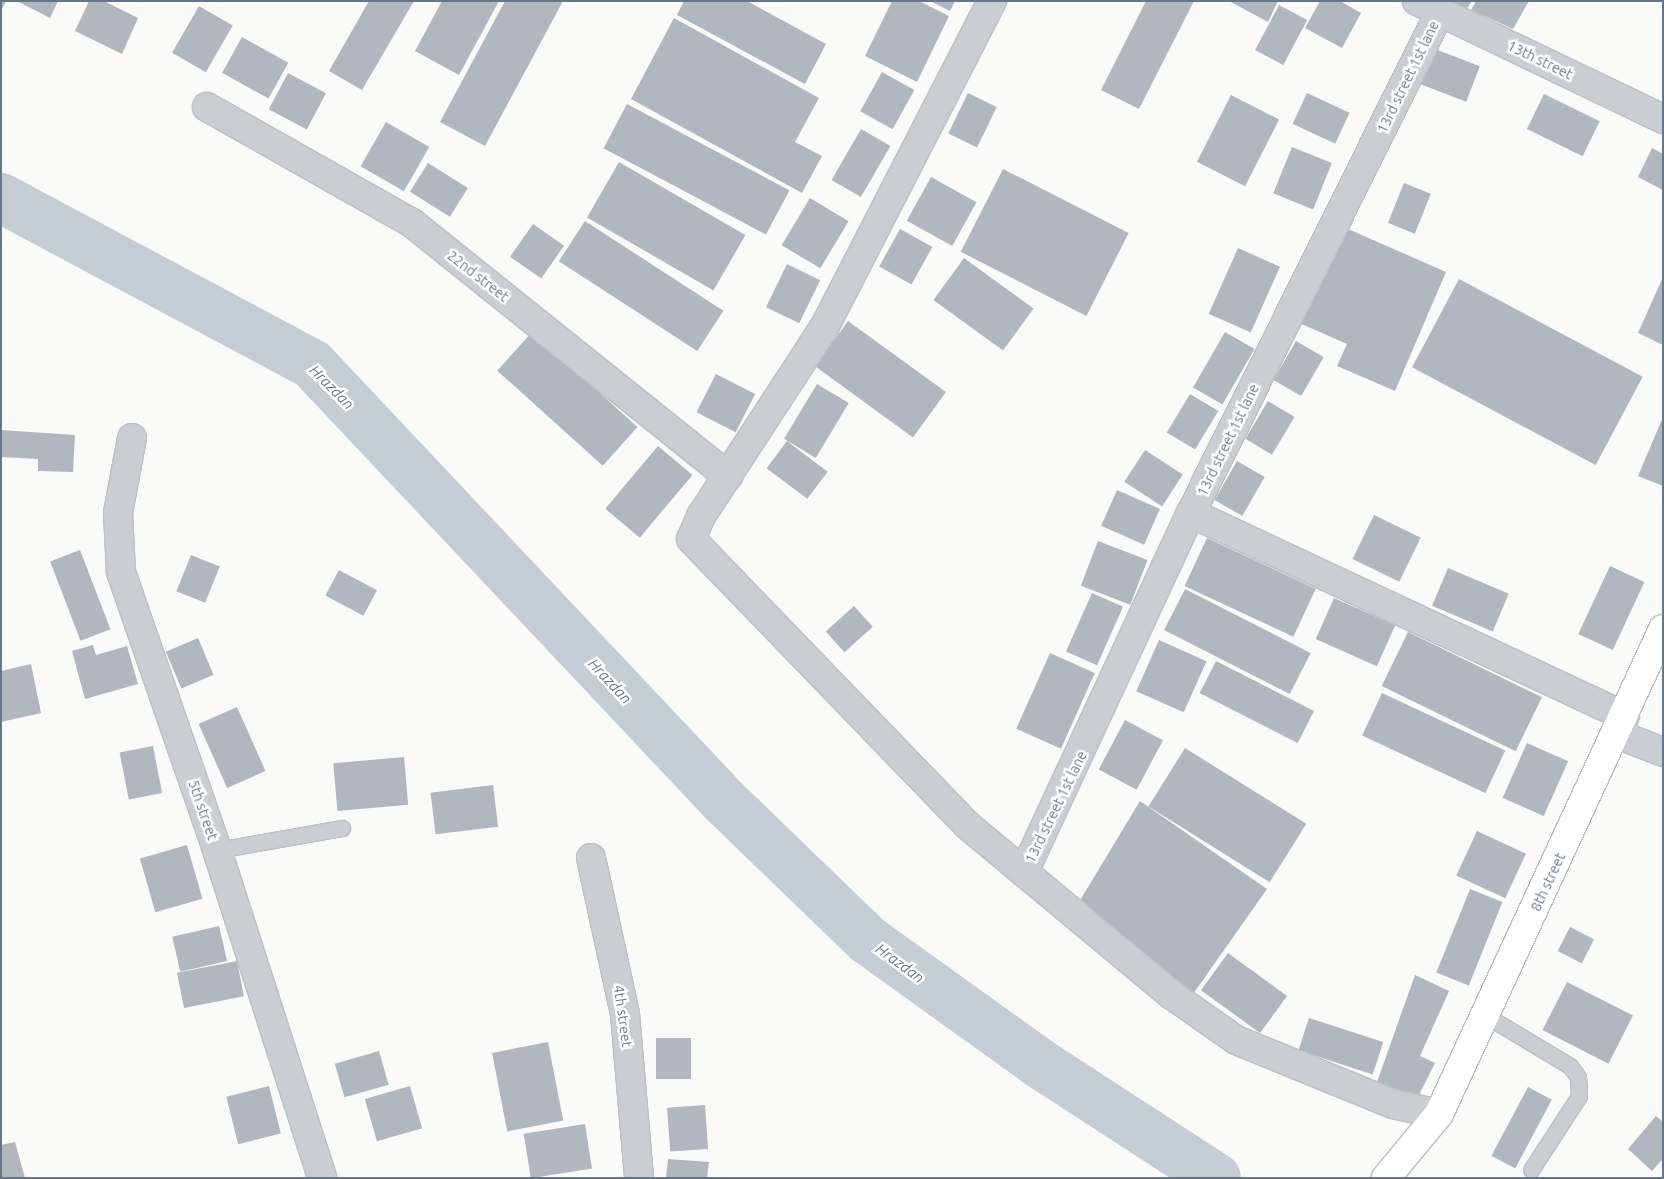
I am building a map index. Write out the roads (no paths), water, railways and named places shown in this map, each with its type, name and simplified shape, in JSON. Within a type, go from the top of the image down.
[{"type":"main road","name":"8th street","points":[[1386,1178],[1432,1123],[1485,1015],[1621,725],[1663,629]]},
{"type":"street","points":[[992,1],[825,326],[701,516],[691,539],[967,825],[1172,995],[1236,1040],[1393,1104],[1432,1123]]},
{"type":"street","name":"13th street","points":[[1428,7],[1663,119]]},
{"type":"street","name":"13rd street 1st lane","points":[[1024,872],[1428,7]]},
{"type":"street","name":"22nd street","points":[[207,108],[412,223],[728,476]]},
{"type":"street","name":"5th street","points":[[132,438],[118,513],[121,572],[217,850],[322,1178]]},
{"type":"street","points":[[1192,513],[1621,725],[1663,752]]},
{"type":"street","name":"4th street","points":[[591,858],[625,1014],[639,1178]]},
{"type":"lane","points":[[217,850],[342,828]]},
{"type":"lane","points":[[1485,1015],[1570,1066],[1578,1077],[1579,1096],[1531,1170]]},
{"type":"waterway","name":"Hrazdan","points":[[1,198],[312,364],[724,801],[868,940],[1039,1063],[1216,1178]]}]
